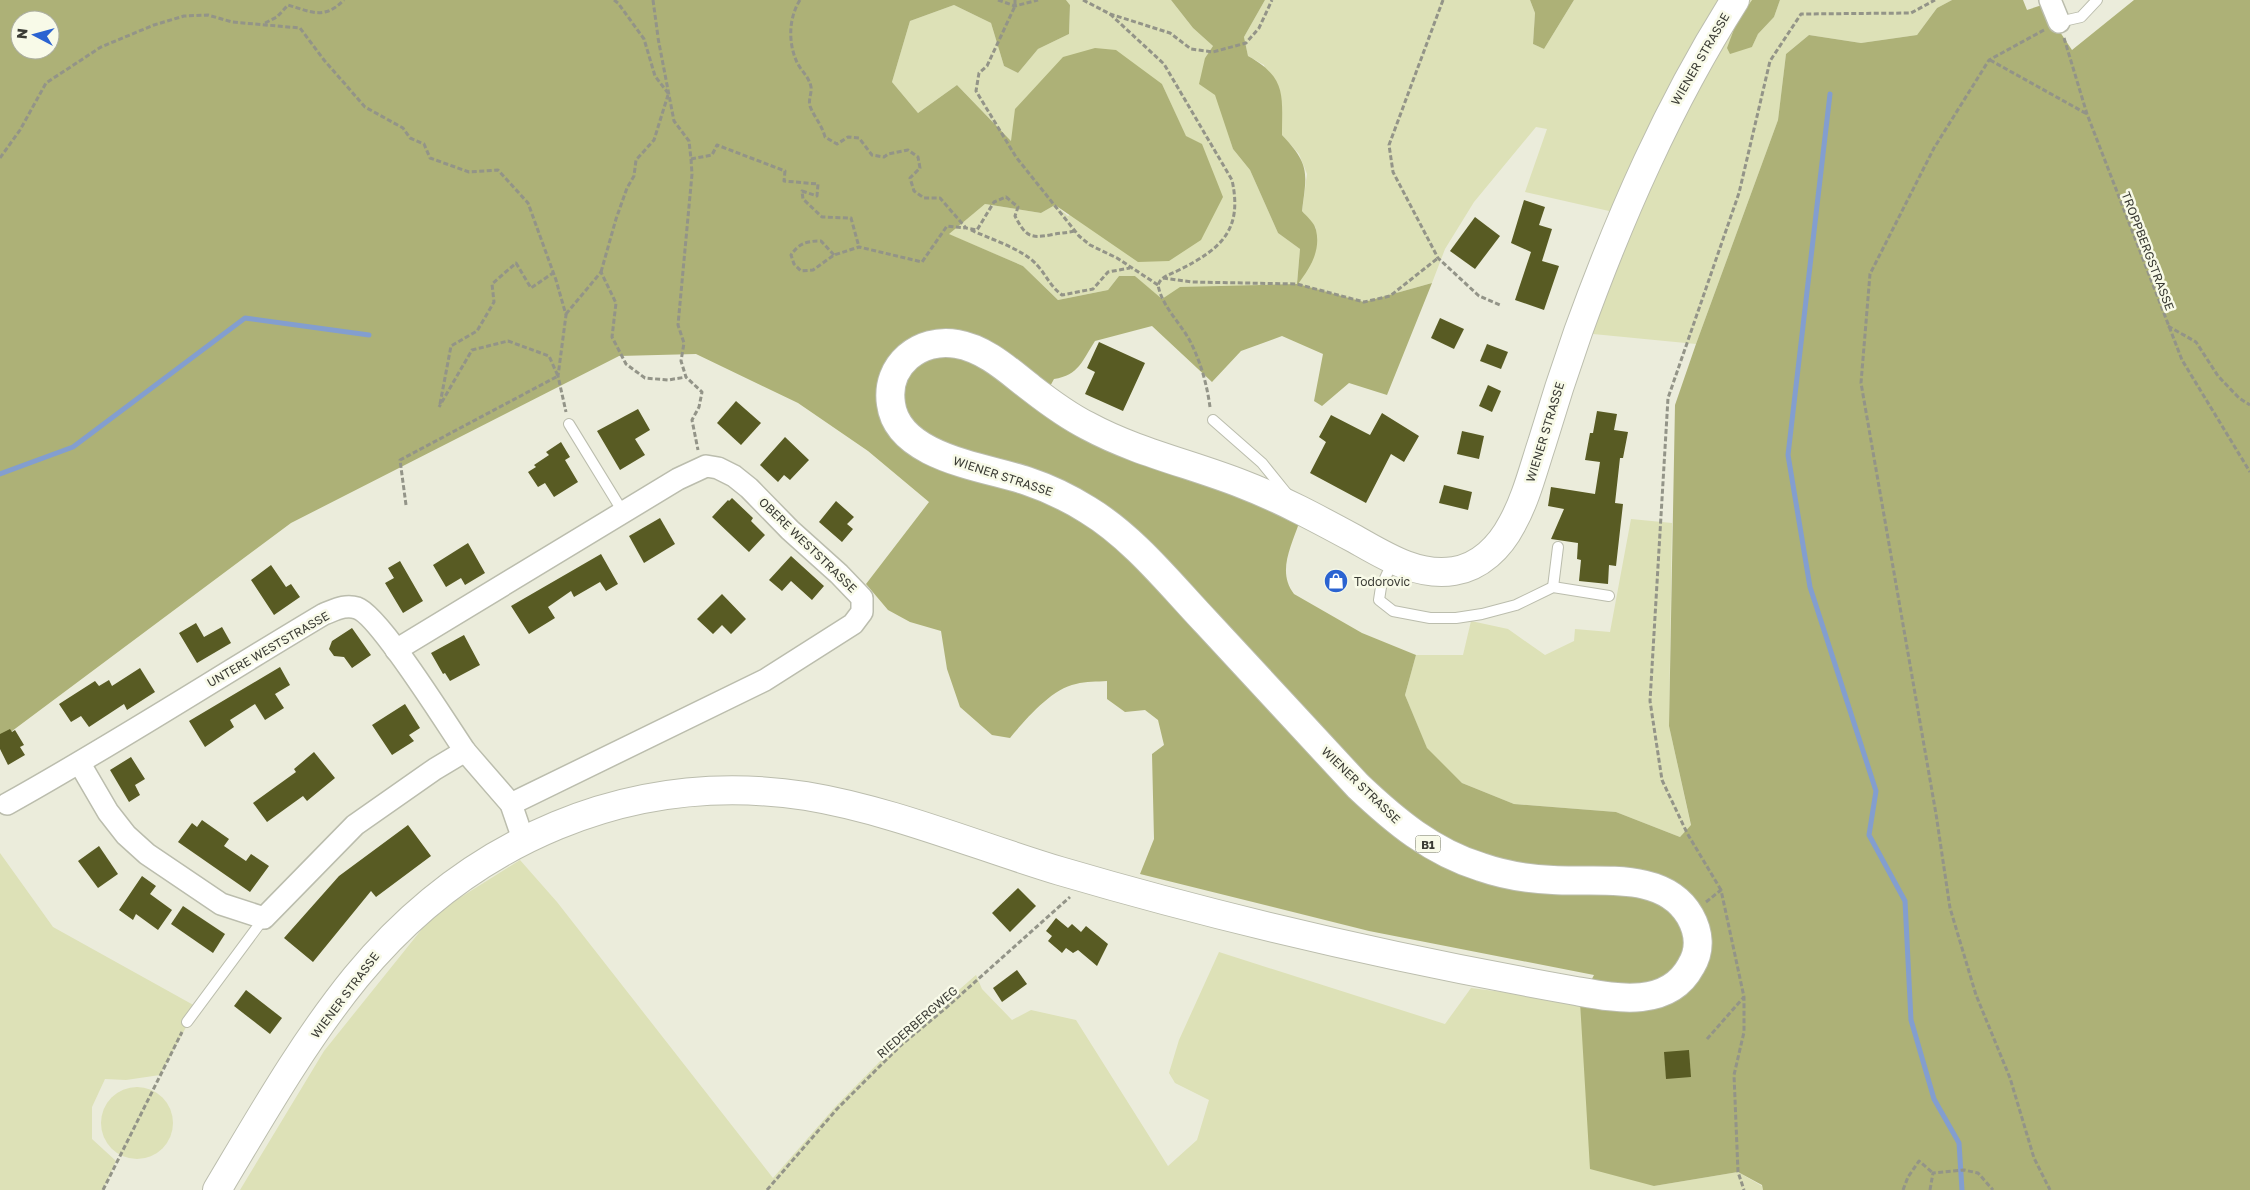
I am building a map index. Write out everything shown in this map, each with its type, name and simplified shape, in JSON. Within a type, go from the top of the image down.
[{"type":"main road","name":"WIENER STRASSE","points":[[218,1190],[312,1037],[354,980],[400,929],[449,887],[487,860],[523,839],[579,816],[646,799],[703,791],[764,792],[807,796],[852,806],[1090,879],[1212,913],[1349,946],[1598,995],[1629,998],[1651,996],[1664,992],[1677,984],[1688,972],[1697,954],[1698,941],[1696,929],[1689,914],[1671,896],[1650,886],[1616,882],[1542,880],[1499,873],[1449,855],[1419,838],[1386,812],[1358,786],[1178,591],[1108,524],[1083,507],[1052,490],[1022,479],[936,454],[911,438],[893,413],[890,396],[894,375],[904,360],[922,347],[940,342],[966,346],[996,361],[1064,412],[1088,427],[1135,446],[1248,486],[1299,509],[1393,560],[1429,571],[1459,570],[1472,565],[1489,555],[1506,535],[1526,494],[1566,366],[1626,208],[1681,92],[1735,0]]},
{"type":"street","points":[[2050,0],[2059,22]]},
{"type":"street","points":[[396,650],[623,512],[694,470],[706,466]]},
{"type":"street","name":"OBERE WESTSTRASSE","points":[[510,804],[765,680],[853,624],[862,612],[862,598],[749,488],[734,476],[718,468],[706,466]]},
{"type":"street","name":"UNTERE WESTSTRASSE","points":[[7,804],[80,764],[151,718],[324,614],[345,606],[358,608],[368,616],[396,650],[465,751],[510,804],[523,839]]},
{"type":"street","points":[[80,764],[108,812],[126,835],[147,854],[221,904],[264,918],[355,825],[435,769],[465,751]]},
{"type":"lane","points":[[2059,22],[2081,17],[2097,0]]},
{"type":"lane","points":[[1212,420],[1262,463],[1299,509]]},
{"type":"lane","points":[[568,424],[623,512]]},
{"type":"lane","points":[[1553,588],[1558,547]]},
{"type":"lane","points":[[1393,560],[1381,587],[1380,600],[1394,611],[1430,618],[1456,618],[1482,614],[1516,604],[1553,588],[1609,596]]},
{"type":"lane","points":[[186,1022],[264,918]]},
{"type":"path","points":[[264,24],[277,17],[288,5],[321,14],[334,10],[344,0]]},
{"type":"path","points":[[614,0],[644,39],[655,76],[669,93]]},
{"type":"path","points":[[653,0],[674,121],[689,141],[692,174],[678,325],[684,343],[681,361],[686,377],[702,392],[699,407],[692,420],[696,446],[706,466]]},
{"type":"path","points":[[800,0],[795,7],[791,26],[791,42],[796,61],[811,87],[809,104],[822,127],[825,137],[837,144],[848,137],[859,138],[872,155],[884,158],[888,154],[908,150],[918,157],[920,168],[910,178],[914,191],[924,198],[940,198],[966,228],[1016,250],[1036,264],[1051,286],[1062,295],[1093,289],[1108,272],[1130,268]]},
{"type":"path","points":[[998,0],[1015,6],[1038,0]]},
{"type":"path","points":[[1015,0],[1015,6],[987,66],[979,73],[976,91],[1016,157],[1075,231],[1090,245],[1117,258],[1158,285]]},
{"type":"path","points":[[1083,0],[1110,14],[1170,33],[1191,49],[1213,52],[1246,43],[1259,28],[1272,0]]},
{"type":"path","points":[[1443,0],[1389,145],[1393,172],[1438,258],[1479,296],[1500,304]]},
{"type":"path","points":[[1744,1190],[1738,1172],[1734,1075],[1744,1032],[1744,996],[1721,890],[1687,833],[1662,780],[1650,701],[1668,398],[1739,193],[1770,61],[1801,14],[1911,13],[1934,0]]},
{"type":"path","points":[[1110,14],[1164,64],[1232,180],[1237,201],[1232,225],[1219,246],[1196,261],[1161,278],[1158,285],[1162,300],[1191,343],[1207,384],[1212,420]]},
{"type":"path","points":[[0,158],[20,130],[46,83],[101,47],[154,25],[184,16],[208,15],[232,22],[300,28],[324,60],[365,107],[403,128],[410,138],[424,144],[430,158],[469,172],[498,170],[528,203],[554,273],[566,314],[558,376]]},
{"type":"path","points":[[2050,1190],[2034,1158],[2010,1078],[1976,995],[1950,908],[1936,814],[1860,383],[1870,274],[1934,148],[1989,60],[2059,22]]},
{"type":"path","name":"TROPPBERGSTRASSE","points":[[2059,22],[2087,114],[2182,360],[2250,472]]},
{"type":"path","points":[[1989,60],[2087,114]]},
{"type":"path","points":[[566,314],[601,272],[619,211],[627,188],[634,176],[636,160],[654,140],[669,93]]},
{"type":"path","points":[[691,159],[712,155],[717,146],[785,171],[784,181],[818,184],[817,196],[802,191],[803,199],[822,217],[851,218],[859,247]]},
{"type":"path","points":[[834,255],[820,241],[807,241],[795,248],[791,255],[794,264],[801,271],[813,270],[834,255],[859,247],[922,262],[947,226],[977,230],[994,202],[1006,198],[1018,207],[1015,216],[1022,229],[1031,236],[1040,238],[1075,231]]},
{"type":"path","points":[[1161,278],[1192,282],[1297,284],[1364,302],[1390,296],[1438,258]]},
{"type":"path","points":[[554,273],[531,288],[516,263],[492,284],[494,302],[477,331],[451,346],[439,407],[472,350],[508,341],[549,356],[558,376],[568,424]]},
{"type":"path","points":[[601,272],[616,303],[612,337],[626,364],[645,378],[668,380],[686,377]]},
{"type":"path","points":[[2168,326],[2196,342],[2218,376],[2239,398],[2250,405]]},
{"type":"path","points":[[406,505],[400,460],[558,376]]},
{"type":"path","name":"RIEDERBERGWEG","points":[[767,1190],[837,1109],[900,1046],[947,1007],[1090,879]]},
{"type":"path","points":[[1689,914],[1721,890]]},
{"type":"path","points":[[1707,1038],[1744,996]]},
{"type":"path","points":[[103,1190],[186,1022]]},
{"type":"path","points":[[1903,1190],[1908,1177],[1919,1161],[1933,1173],[1964,1170],[1978,1173],[1992,1190]]},
{"type":"path","points":[[1930,1190],[1933,1173]]},
{"type":"green space","points":[[0,0],[1066,0],[1070,5],[1069,34],[1038,49],[1018,73],[1004,66],[991,23],[954,5],[910,21],[892,82],[918,113],[957,85],[1011,141],[1015,109],[1063,57],[1095,48],[1116,50],[1162,84],[1186,136],[1202,144],[1223,197],[1201,240],[1169,261],[1138,262],[1055,205],[1041,213],[985,204],[949,234],[1023,266],[1058,300],[1108,290],[1119,276],[1135,276],[1162,299],[1180,287],[1297,284],[1300,249],[1278,233],[1250,170],[1233,149],[1215,95],[1199,84],[1205,58],[1213,46],[1193,28],[1171,0],[1265,0],[1244,37],[1248,56],[1261,64],[1276,80],[1282,98],[1282,135],[1298,154],[1304,170],[1305,187],[1302,211],[1315,227],[1317,245],[1307,272],[1298,284],[1364,302],[1432,283],[1387,395],[1349,383],[1322,406],[1314,401],[1323,354],[1282,336],[1241,351],[1212,382],[1152,326],[1095,341],[1079,366],[1069,374],[1054,379],[1048,390],[1299,523],[1289,550],[1286,568],[1286,577],[1294,594],[1362,633],[1416,655],[1405,695],[1427,748],[1462,783],[1514,804],[1616,812],[1680,837],[1691,825],[1669,726],[1675,405],[1778,120],[1786,54],[1809,35],[1861,43],[1917,35],[1937,8],[1952,0],[2023,0],[2027,10],[2042,5],[2072,50],[2134,0],[2250,0],[2250,1190],[1763,1190],[1762,1185],[1738,1172],[1654,1186],[1590,1169],[1580,1002],[1594,975],[1369,931],[1140,874],[1154,839],[1152,754],[1164,745],[1158,720],[1145,710],[1125,712],[1107,699],[1107,681],[1088,682],[1067,687],[1048,698],[1010,738],[992,735],[960,707],[947,669],[941,631],[910,622],[888,610],[866,584],[929,502],[868,451],[798,403],[696,354],[619,356],[291,523],[0,740]]},
{"type":"green space","points":[[1066,0],[1171,0],[1193,28],[1213,46],[1205,58],[1233,149],[1250,170],[1278,233],[1300,249],[1297,283],[1316,228],[1302,211],[1307,174],[1299,154],[1282,135],[1264,65],[1248,56],[1244,37],[1265,0],[1530,0],[1535,13],[1533,44],[1544,49],[1574,0],[1752,0],[1737,21],[1752,47],[1758,34],[1774,17],[1780,0],[1952,0],[1937,8],[1917,35],[1861,43],[1809,35],[1786,54],[1778,120],[1696,344],[1593,334],[1589,330],[1609,211],[1525,192],[1547,129],[1536,127],[1474,202],[1445,249],[1432,283],[1364,302],[1297,284],[1162,300],[1135,276],[1119,276],[1108,290],[1058,300],[1023,266],[948,234],[985,204],[1041,213],[1055,205],[1068,216],[1186,137],[1162,84],[1012,142],[957,85],[918,113],[892,82],[910,21],[954,5],[991,23],[1004,66],[1018,73],[1038,49],[1069,34],[1070,5]]},
{"type":"green space","points":[[1530,0],[1574,0],[1544,49],[1533,44],[1535,13]]},
{"type":"green space","points":[[1752,0],[1780,0],[1774,17],[1758,34],[1752,47],[1730,54],[1727,48],[1737,21]]},
{"type":"green space","points":[[1631,519],[1672,523],[1669,726],[1691,826],[1680,837],[1616,812],[1514,804],[1462,783],[1427,749],[1405,695],[1416,655],[1463,655],[1471,621],[1508,629],[1545,655],[1574,641],[1575,629],[1610,632]]},
{"type":"green space","points":[[0,853],[53,927],[197,1007],[160,1075],[126,1080],[105,1079],[92,1107],[92,1139],[116,1161],[103,1190],[0,1190]]},
{"type":"green space","points":[[520,860],[557,902],[773,1178],[835,1107],[897,1044],[976,975],[982,989],[1012,1020],[1031,1010],[1076,1020],[1168,1166],[1197,1140],[1209,1100],[1175,1083],[1169,1073],[1179,1040],[1219,952],[1445,1024],[1471,988],[1580,1002],[1654,1186],[1738,1172],[1762,1186],[1763,1190],[240,1190],[324,1051],[434,914]]},
{"type":"green space","points":[[137,1087],[157,1093],[167,1103],[173,1123],[167,1143],[157,1153],[137,1159],[117,1153],[107,1143],[101,1123],[107,1103],[117,1093]]},
{"type":"building","points":[[1524,200],[1545,207],[1539,225],[1552,229],[1542,261],[1559,266],[1544,310],[1515,300],[1531,252],[1511,243]]},
{"type":"building","points":[[1475,217],[1500,236],[1475,269],[1450,251]]},
{"type":"building","points":[[1440,318],[1464,329],[1454,349],[1431,338]]},
{"type":"building","points":[[1099,342],[1145,363],[1123,411],[1085,394],[1095,372],[1087,368]]},
{"type":"building","points":[[1487,344],[1508,352],[1501,369],[1480,361]]},
{"type":"building","points":[[1488,385],[1501,391],[1492,412],[1479,406]]},
{"type":"building","points":[[736,401],[761,423],[741,445],[717,423]]},
{"type":"building","points":[[638,409],[650,430],[635,439],[645,455],[620,470],[597,431]]},
{"type":"building","points":[[1597,411],[1617,414],[1614,430],[1628,432],[1623,458],[1620,458],[1615,503],[1623,504],[1616,566],[1609,565],[1608,584],[1579,581],[1581,560],[1577,559],[1578,543],[1551,539],[1564,509],[1548,506],[1551,487],[1595,494],[1600,462],[1585,460],[1590,433],[1593,433]]},
{"type":"building","points":[[1382,413],[1419,436],[1404,462],[1391,454],[1366,503],[1310,473],[1326,442],[1319,437],[1331,415],[1370,435]]},
{"type":"building","points":[[1462,431],[1484,436],[1479,459],[1457,454]]},
{"type":"building","points":[[785,437],[809,460],[790,480],[784,475],[778,482],[760,465]]},
{"type":"building","points":[[561,442],[570,457],[565,460],[578,482],[554,497],[545,483],[538,487],[528,472],[536,467],[534,465],[549,455],[546,452]]},
{"type":"building","points":[[1444,485],[1472,492],[1468,510],[1439,503]]},
{"type":"building","points":[[732,498],[753,518],[751,521],[765,535],[749,552],[712,517]]},
{"type":"building","points":[[836,501],[854,517],[847,524],[853,529],[842,542],[819,522]]},
{"type":"building","points":[[660,518],[675,544],[644,563],[629,536]]},
{"type":"building","points":[[468,543],[485,573],[465,585],[461,578],[446,587],[433,565]]},
{"type":"building","points":[[601,554],[618,584],[606,591],[600,582],[574,597],[571,591],[548,607],[555,618],[529,634],[511,606]]},
{"type":"building","points":[[791,556],[824,586],[812,600],[791,581],[782,591],[769,580]]},
{"type":"building","points":[[400,561],[423,601],[403,613],[385,583],[394,578],[388,568]]},
{"type":"building","points":[[271,565],[286,587],[291,584],[300,597],[274,615],[251,580]]},
{"type":"building","points":[[722,594],[746,619],[731,634],[722,625],[713,634],[697,619]]},
{"type":"building","points":[[196,623],[204,637],[222,627],[231,643],[197,663],[179,633]]},
{"type":"building","points":[[352,628],[371,655],[352,668],[344,657],[334,656],[329,649],[332,641]]},
{"type":"building","points":[[464,635],[480,665],[450,681],[445,673],[443,674],[431,653]]},
{"type":"building","points":[[280,667],[290,685],[275,694],[284,708],[265,720],[255,704],[230,720],[234,727],[205,747],[189,721]]},
{"type":"building","points":[[140,668],[155,692],[127,710],[124,704],[89,727],[81,716],[71,722],[59,704],[95,681],[99,686],[109,680],[112,686]]},
{"type":"building","points":[[405,704],[420,728],[409,735],[414,741],[392,755],[372,725]]},
{"type":"building","points":[[10,729],[12,732],[15,730],[24,745],[20,747],[25,755],[8,765],[0,749],[0,734]]},
{"type":"building","points":[[314,752],[335,778],[307,801],[303,796],[267,822],[253,803],[296,772],[294,769]]},
{"type":"building","points":[[131,757],[145,779],[135,785],[140,795],[129,802],[110,770]]},
{"type":"building","points":[[202,820],[229,839],[224,846],[246,861],[251,854],[269,866],[250,892],[178,842],[192,823],[197,827]]},
{"type":"building","points":[[408,825],[431,856],[376,897],[371,891],[313,962],[284,938],[339,876]]},
{"type":"building","points":[[99,846],[118,874],[98,888],[78,861]]},
{"type":"building","points":[[142,876],[156,886],[150,894],[172,910],[158,930],[136,914],[133,920],[119,910]]},
{"type":"building","points":[[1018,888],[1036,906],[1010,932],[992,913]]},
{"type":"building","points":[[183,906],[225,934],[213,953],[171,924]]},
{"type":"building","points":[[1056,918],[1068,928],[1072,924],[1081,932],[1086,926],[1108,944],[1097,966],[1078,950],[1073,953],[1066,948],[1062,953],[1048,941],[1052,936],[1046,931]]},
{"type":"building","points":[[1017,970],[1027,984],[1002,1002],[993,988]]},
{"type":"building","points":[[246,990],[282,1018],[270,1034],[234,1006]]},
{"type":"building","points":[[1689,1050],[1691,1077],[1666,1079],[1664,1052]]},
{"type":"waterway","points":[[1830,94],[1788,455],[1810,587],[1876,791],[1869,835],[1905,901],[1911,1020],[1934,1099],[1959,1143],[1962,1190]]},
{"type":"waterway","points":[[0,474],[73,447],[245,318],[369,335]]},
{"type":"place","name":"Todorovic","points":[[1336,581]]}]
